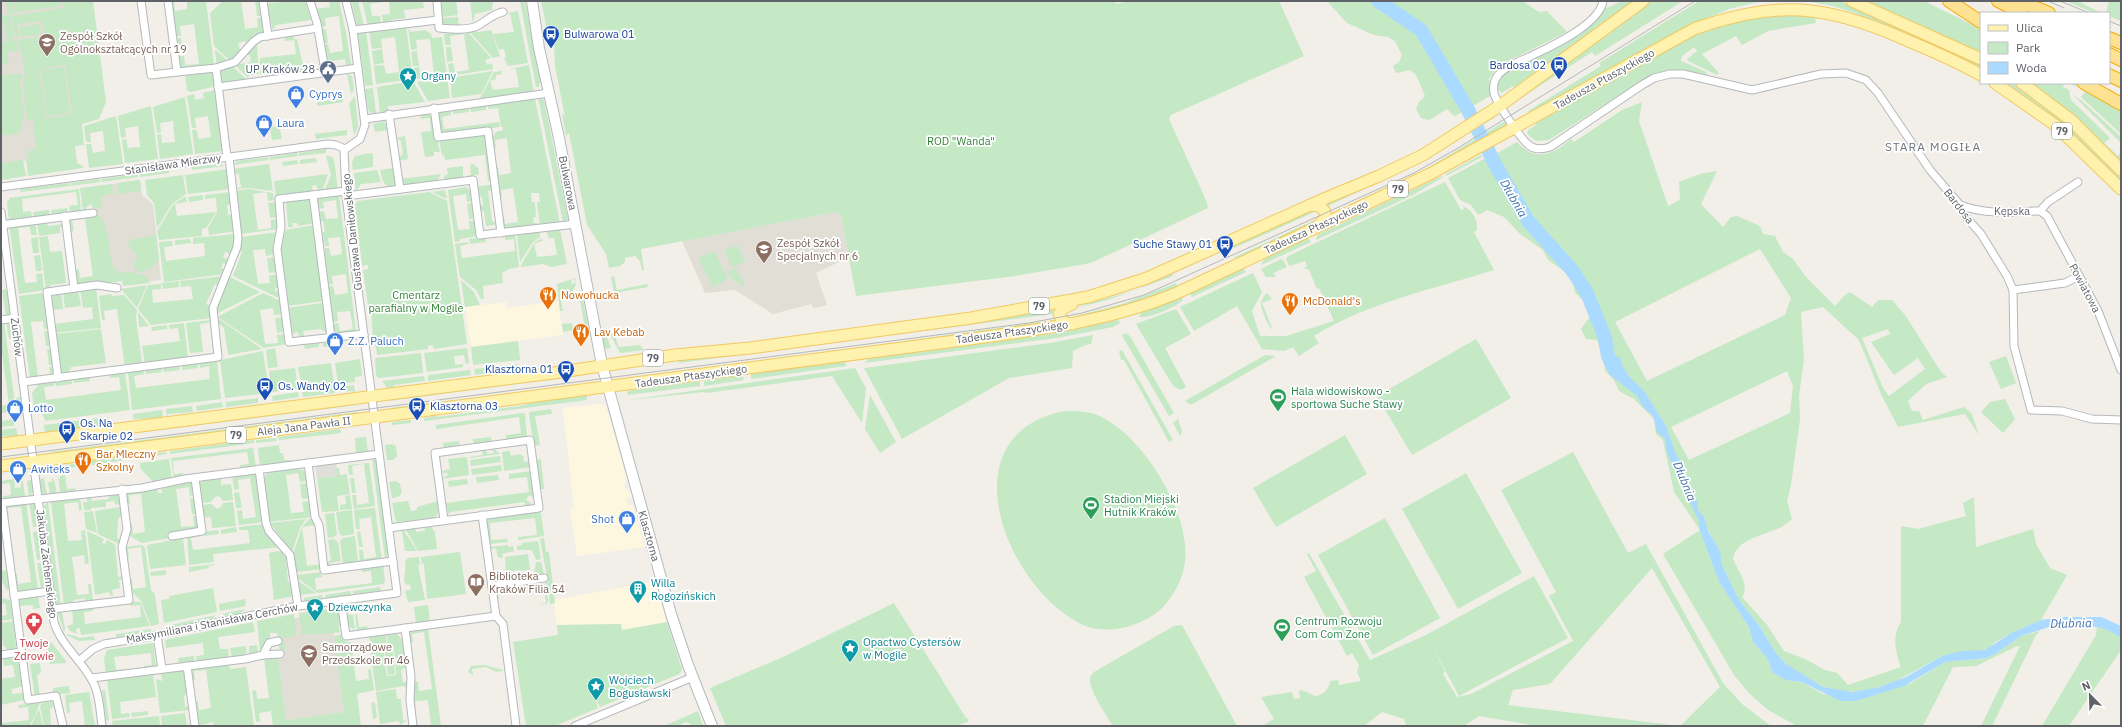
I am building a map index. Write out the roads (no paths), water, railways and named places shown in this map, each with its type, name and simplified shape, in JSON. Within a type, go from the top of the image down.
[{"type":"highway","points":[[1951,1],[1980,15]]},
{"type":"highway","points":[[1951,1],[1980,21]]},
{"type":"highway","points":[[1998,1],[2020,12]]},
{"type":"highway","points":[[2019,1],[2046,12]]},
{"type":"highway","points":[[2110,38],[2121,43]]},
{"type":"highway","points":[[2110,54],[2121,60]]},
{"type":"highway","points":[[2110,76],[2121,81]]},
{"type":"highway","points":[[2086,84],[2121,104]]},
{"type":"main road","name":"Tadeusza Ptaszyckiego","points":[[602,365],[675,355],[750,348],[971,318],[1088,297],[1147,278],[1310,204],[1403,165],[1484,117],[1643,1]]},
{"type":"main road","points":[[1852,1],[1980,59]]},
{"type":"main road","name":"Tadeusza Ptaszyckiego","points":[[608,387],[1072,324],[1113,315],[1152,303],[1416,181],[1515,129],[1694,29],[1726,15],[1762,6],[1801,5],[1840,13],[1946,57],[1980,74]]},
{"type":"main road","name":"79","points":[[1996,84],[2055,125],[2121,189]]},
{"type":"main road","name":"79","points":[[2023,84],[2071,120],[2121,170]]},
{"type":"main road","points":[[1310,204],[1320,206],[1325,214],[1324,221],[1316,227]]},
{"type":"main road","points":[[1072,324],[1062,321],[1059,312],[1088,297]]},
{"type":"main road","name":"Aleja Jana Pawła II","points":[[1,444],[602,365]]},
{"type":"main road","name":"Aleja Jana Pawła II","points":[[1,466],[608,387]]},
{"type":"street","points":[[141,1],[151,75],[216,68],[235,62],[255,40],[268,36],[318,28]]},
{"type":"street","points":[[168,1],[177,72]]},
{"type":"street","points":[[264,1],[268,36]]},
{"type":"street","points":[[310,1],[318,28],[325,71]]},
{"type":"street","points":[[345,149],[361,136],[365,128],[365,118],[353,30],[346,1]]},
{"type":"street","points":[[437,1],[439,28],[452,29],[476,26],[489,17],[503,12]]},
{"type":"street","name":"Bulwarowa","points":[[532,1],[536,32],[576,224],[602,365]]},
{"type":"street","name":"Bardosa","points":[[1603,3],[1588,22],[1568,37],[1504,69],[1496,79],[1494,87],[1495,95],[1515,129],[1530,146],[1546,148],[1555,144],[1654,78],[1670,74],[1683,74],[1752,90],[1826,73],[1846,72],[1862,78],[1878,93],[1934,176],[1960,205],[1965,216],[1981,234],[1996,256],[2013,290],[2014,346],[2031,410],[2062,411],[2092,419],[2121,420]]},
{"type":"street","points":[[353,30],[438,20]]},
{"type":"street","points":[[23,382],[218,357],[213,308],[237,247],[238,238],[216,68]]},
{"type":"street","points":[[218,87],[325,71],[358,68]]},
{"type":"street","points":[[365,118],[549,93]]},
{"type":"street","points":[[434,108],[438,137],[488,131],[501,233]]},
{"type":"street","points":[[389,114],[400,190]]},
{"type":"street","name":"Stanisława Mierzwy","points":[[1,187],[328,144],[338,145],[345,149]]},
{"type":"street","name":"Gustawa Daniłowskiego","points":[[345,149],[346,194],[397,593]]},
{"type":"street","points":[[364,334],[331,336],[288,342],[277,249],[281,227],[279,199],[313,195],[400,190],[473,180],[480,235],[576,224]]},
{"type":"street","name":"Kępska","points":[[1960,205],[1974,210],[2040,211],[2048,202],[2078,182]]},
{"type":"street","points":[[313,195],[331,336]]},
{"type":"street","name":"Powiatowa","points":[[2040,211],[2051,222],[2098,311],[2121,370]]},
{"type":"street","name":"Zuchów","points":[[1,212],[33,462]]},
{"type":"street","points":[[2,225],[93,212]]},
{"type":"street","points":[[65,216],[74,288]]},
{"type":"street","points":[[2013,290],[2065,283],[2079,276]]},
{"type":"street","points":[[58,378],[47,292],[97,285],[117,288]]},
{"type":"street","points":[[1,320],[15,318]]},
{"type":"street","name":"Klasztorna","points":[[602,365],[671,614],[692,677],[712,726]]},
{"type":"street","points":[[389,528],[539,508],[530,440],[435,452],[444,520]]},
{"type":"street","points":[[63,726],[56,696],[28,700],[1,503],[155,486],[195,478],[379,454]]},
{"type":"street","name":"Jakuba Zachemskiego","points":[[33,462],[52,609],[59,635],[92,678],[96,688],[102,726]]},
{"type":"street","points":[[308,463],[315,517],[319,525],[324,570],[393,561]]},
{"type":"street","points":[[259,469],[266,523],[269,531],[290,555],[298,606]]},
{"type":"street","points":[[172,536],[202,531],[195,478]]},
{"type":"street","points":[[52,609],[129,600],[122,547],[127,529],[122,489]]},
{"type":"street","points":[[482,515],[496,616],[502,624],[516,726]]},
{"type":"street","points":[[492,586],[544,578]]},
{"type":"street","points":[[14,596],[50,591]]},
{"type":"street","name":"Maksymiliana i Stanisława Cerchów","points":[[79,661],[97,646],[104,644],[157,635],[298,606],[397,593]]},
{"type":"street","points":[[341,600],[346,636],[496,616]]},
{"type":"street","points":[[406,628],[412,677],[410,700],[413,726]]},
{"type":"street","points":[[157,635],[162,669]]},
{"type":"street","points":[[263,655],[268,642],[278,641]]},
{"type":"street","points":[[1,655],[21,652]]},
{"type":"street","points":[[92,678],[280,654]]},
{"type":"street","points":[[188,666],[195,726]]},
{"type":"street","points":[[575,726],[692,677]]},
{"type":"water","points":[[1620,356],[1622,370],[1644,391],[1666,426],[1675,452],[1684,468],[1689,486],[1697,501],[1698,510],[1704,517],[1708,531],[1720,551],[1722,565],[1739,600],[1760,627],[1775,652],[1786,664],[1823,687],[1852,692],[1876,688],[1906,677],[1942,656],[1962,651],[1985,650],[2011,633],[2041,620],[2064,617],[2101,617],[2121,626],[2121,638],[2108,630],[2097,627],[2072,625],[2052,626],[2021,636],[1995,654],[1986,658],[1945,662],[1904,686],[1856,701],[1840,701],[1802,682],[1786,680],[1773,673],[1767,658],[1753,642],[1749,627],[1719,582],[1700,531],[1699,521],[1667,453],[1665,439],[1657,432],[1653,416],[1643,407],[1637,396],[1609,374],[1606,362]]},
{"type":"waterway","name":"Dłubnia","points":[[1378,1],[1421,30],[1467,108],[1496,166],[1528,221],[1572,270],[1587,293],[1605,338],[1608,356],[1613,366],[1620,374]]},
{"type":"tram line","points":[[1,457],[1029,323],[1082,313],[1144,295],[1414,173],[1458,148],[1695,1]]},
{"type":"tram line","points":[[2048,1],[2064,8]]},
{"type":"tram line","points":[[2060,1],[2087,12]]},
{"type":"tram line","points":[[2110,21],[2121,26]]},
{"type":"place","name":"Bulwarowa 01","points":[[551,49]]},
{"type":"place","name":"Zespół Szkół Ogólnokształcących nr 19","points":[[47,57]]},
{"type":"place","name":"Bardosa 02","points":[[1559,80]]},
{"type":"place","name":"UP Kraków 28","points":[[328,84]]},
{"type":"place","name":"Organy","points":[[408,91]]},
{"type":"place","name":"Cyprys","points":[[296,109]]},
{"type":"place","name":"Laura","points":[[264,138]]},
{"type":"place","name":"Suche Stawy 01","points":[[1225,259]]},
{"type":"place","name":"Zespół Szkół Specjalnych nr 6","points":[[764,264]]},
{"type":"place","name":"Nowohucka","points":[[548,310]]},
{"type":"place","name":"McDonald's","points":[[1290,316]]},
{"type":"place","name":"Lav Kebab","points":[[581,347]]},
{"type":"place","name":"Z.Z. Paluch","points":[[335,356]]},
{"type":"place","name":"Klasztorna 01","points":[[566,384]]},
{"type":"place","name":"Os. Wandy 02","points":[[265,401]]},
{"type":"place","name":"Hala widowiskowo - sportowa Suche Stawy","points":[[1278,412]]},
{"type":"place","name":"Klasztorna 03","points":[[417,421]]},
{"type":"place","name":"Lotto","points":[[15,423]]},
{"type":"place","name":"Os. Na Skarpie 02","points":[[67,444]]},
{"type":"place","name":"Bar Mleczny Szkolny","points":[[83,475]]},
{"type":"place","name":"Awiteks","points":[[18,484]]},
{"type":"place","name":"Stadion Miejski Hutnik Kraków","points":[[1091,520]]},
{"type":"place","name":"Shot","points":[[627,534]]},
{"type":"place","name":"Biblioteka Kraków Filia 54","points":[[476,597]]},
{"type":"place","name":"Willa Rogozińskich","points":[[638,604]]},
{"type":"place","name":"Dziewczynka","points":[[315,622]]},
{"type":"place","name":"Twoje Zdrowie","points":[[34,636]]},
{"type":"place","name":"Centrum Rozwoju Com Com Zone","points":[[1282,642]]},
{"type":"place","name":"Opactwo Cystersów w Mogile","points":[[850,663]]},
{"type":"place","name":"Samorządowe Przedszkole nr 46","points":[[309,668]]},
{"type":"place","name":"Wojciech Bogusławski","points":[[596,701]]},
{"type":"district","name":"STARA MOGIŁA","points":[[1933,146]]},
{"type":"park label","name":"ROD \"Wanda\"","points":[[961,141]]},
{"type":"park label","name":"Cmentarz parafialny w Mogile","points":[[416,301]]}]
